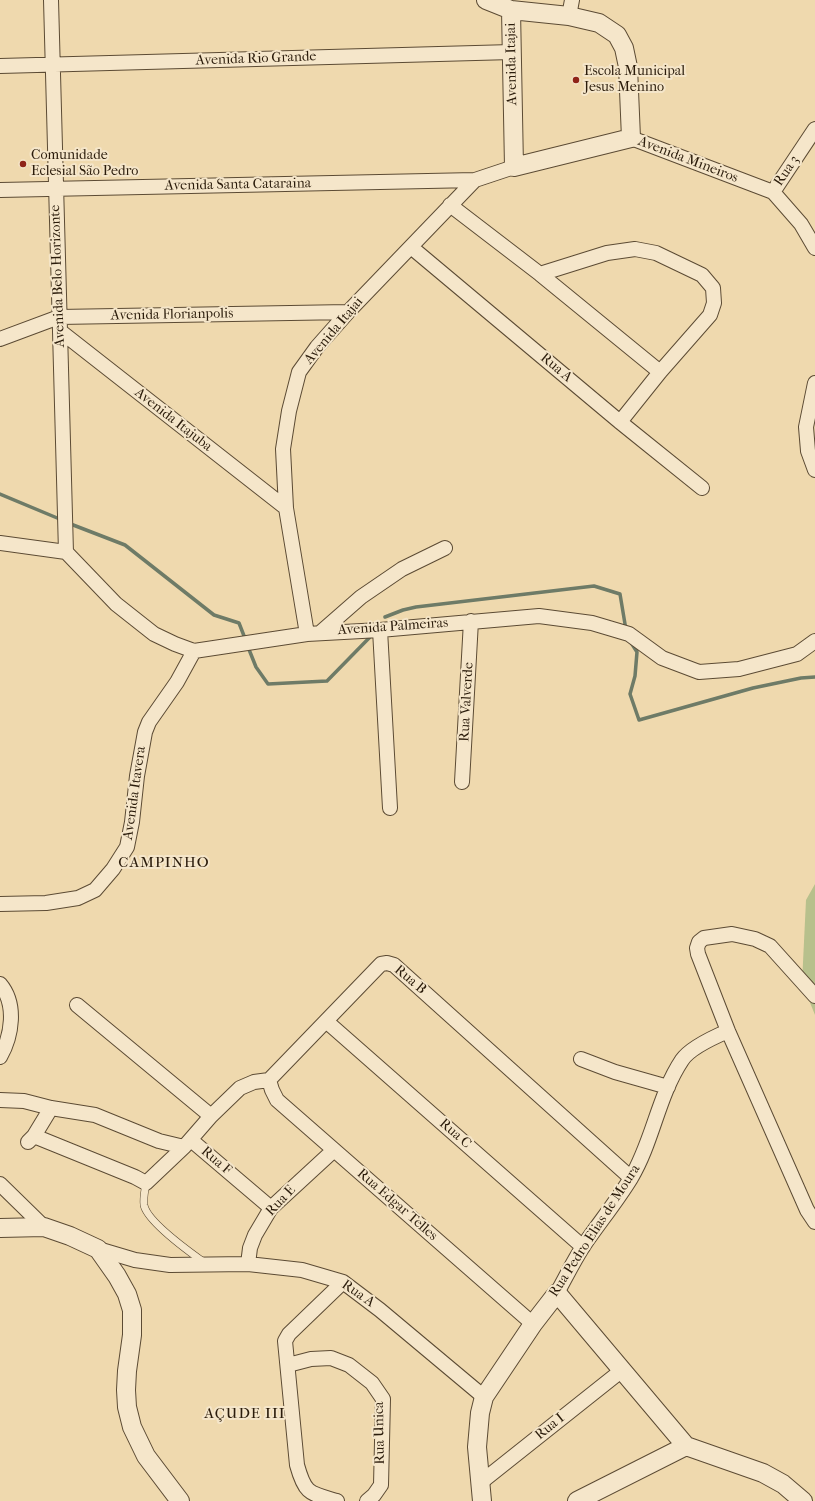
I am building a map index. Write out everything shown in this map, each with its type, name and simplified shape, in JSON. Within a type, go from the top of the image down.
[{"type":"street","name":"Avenida Belo Horizonte","points":[[51,0],[66,552]]},
{"type":"street","name":"Avenida Mineiros","points":[[486,0],[511,10],[570,8],[599,23],[617,35],[624,48],[628,67],[631,138],[773,192],[801,224],[815,248]]},
{"type":"street","name":"Avenida Itajai","points":[[511,10],[514,167]]},
{"type":"street","name":"Avenida Rio Grande","points":[[0,66],[512,52]]},
{"type":"street","name":"Rua 3","points":[[773,192],[809,150],[815,129]]},
{"type":"street","name":"Avenida Itajai","points":[[307,634],[286,508],[283,449],[289,411],[300,372],[317,347],[348,312],[475,180],[514,167],[631,138]]},
{"type":"street","name":"Avenida Santa Cataraina","points":[[0,190],[475,180]]},
{"type":"street","points":[[450,205],[540,274],[660,372]]},
{"type":"street","name":"Rua A","points":[[411,246],[620,422],[702,488]]},
{"type":"street","points":[[540,274],[607,253],[635,250],[656,253],[702,275],[713,288],[714,303],[710,315],[660,372],[620,422]]},
{"type":"street","name":"Avenida Florianpolis","points":[[0,339],[59,317],[348,312]]},
{"type":"street","name":"Avenida Itajuba","points":[[60,332],[286,508]]},
{"type":"street","points":[[815,383],[806,427],[808,451],[815,470]]},
{"type":"street","points":[[0,543],[66,552],[116,604],[154,634],[174,644],[194,651]]},
{"type":"street","points":[[322,632],[361,597],[402,569],[445,548]]},
{"type":"street","name":"Avenida Palmeiras","points":[[194,651],[322,632],[380,630],[539,616],[592,622],[629,634],[662,658],[699,672],[739,669],[797,654],[815,641]]},
{"type":"street","name":"Rua Valverde","points":[[462,782],[471,621]]},
{"type":"street","points":[[380,630],[390,808]]},
{"type":"street","name":"Avenida Itavera","points":[[0,904],[46,903],[78,898],[95,890],[113,869],[127,847],[130,835],[144,732],[149,722],[177,682],[194,651]]},
{"type":"street","points":[[815,996],[770,946],[755,939],[732,934],[704,938],[699,942],[697,948],[698,954],[728,1031],[807,1210],[815,1222]]},
{"type":"street","name":"Rua B","points":[[268,1080],[381,964],[394,964],[631,1178]]},
{"type":"street","points":[[0,984],[10,1005],[11,1024],[6,1046],[0,1057]]},
{"type":"street","points":[[77,1005],[211,1116]]},
{"type":"street","name":"Rua C","points":[[326,1021],[583,1246]]},
{"type":"street","name":"Rua Pedro Elias de Moura","points":[[484,1397],[533,1324],[557,1293],[583,1246],[631,1178],[643,1154],[668,1087],[682,1059],[699,1045],[728,1031]]},
{"type":"street","points":[[581,1059],[614,1072],[668,1087]]},
{"type":"street","points":[[0,1100],[24,1101],[51,1108],[95,1115],[159,1141],[188,1144],[211,1116],[240,1088],[254,1082],[268,1080]]},
{"type":"street","name":"Rua Edgar Telles","points":[[268,1080],[277,1100],[533,1324]]},
{"type":"street","points":[[51,1108],[31,1140],[146,1183]]},
{"type":"street","name":"Rua F","points":[[146,1183],[188,1144],[271,1208]]},
{"type":"street","name":"Rua E","points":[[248,1264],[250,1248],[255,1235],[271,1208],[334,1150]]},
{"type":"street","points":[[0,1184],[44,1227]]},
{"type":"street","points":[[0,1228],[44,1227],[70,1236],[98,1249],[117,1276],[127,1294],[132,1310],[132,1335],[126,1371],[127,1407],[132,1428],[146,1456],[180,1501]]},
{"type":"street","name":"Rua A","points":[[98,1249],[135,1260],[170,1265],[248,1264],[302,1270],[343,1282],[380,1310],[484,1397]]},
{"type":"street","points":[[336,1501],[312,1494],[305,1487],[301,1479],[297,1465],[285,1341],[289,1334],[343,1282]]},
{"type":"street","points":[[557,1293],[621,1371],[686,1446],[763,1473],[783,1484],[803,1501]]},
{"type":"street","name":"Rua Unica","points":[[288,1365],[310,1359],[331,1358],[350,1365],[372,1383],[382,1400],[381,1484],[374,1495],[367,1501]]},
{"type":"street","name":"Rua I","points":[[480,1483],[621,1371]]},
{"type":"street","points":[[482,1501],[477,1447],[480,1413],[484,1397]]},
{"type":"street","points":[[585,1498],[686,1446]]},
{"type":"lane","points":[[146,1183],[144,1206],[149,1216],[172,1237],[207,1264]]},
{"type":"green space","points":[[815,884],[815,1015],[802,983],[806,900]]},
{"type":"waterway","points":[[0,494],[62,520]]},
{"type":"waterway","points":[[68,523],[125,545],[214,615],[239,623],[246,641]]},
{"type":"waterway","points":[[385,617],[416,607],[594,586],[620,594],[626,630]]},
{"type":"waterway","points":[[248,647],[256,667],[268,684],[327,681],[372,635]]},
{"type":"waterway","points":[[630,641],[637,652],[635,676],[630,694],[639,720],[753,688],[801,678],[815,677]]},
{"type":"place","name":"Escola Municipal Jesus Menino","points":[[576,80]]},
{"type":"place","name":"Comunidade Eclesial São Pedro","points":[[23,164]]},
{"type":"district","name":"CAMPINHO","points":[[164,863]]},
{"type":"district","name":"AÇUDE III","points":[[245,1414]]}]
